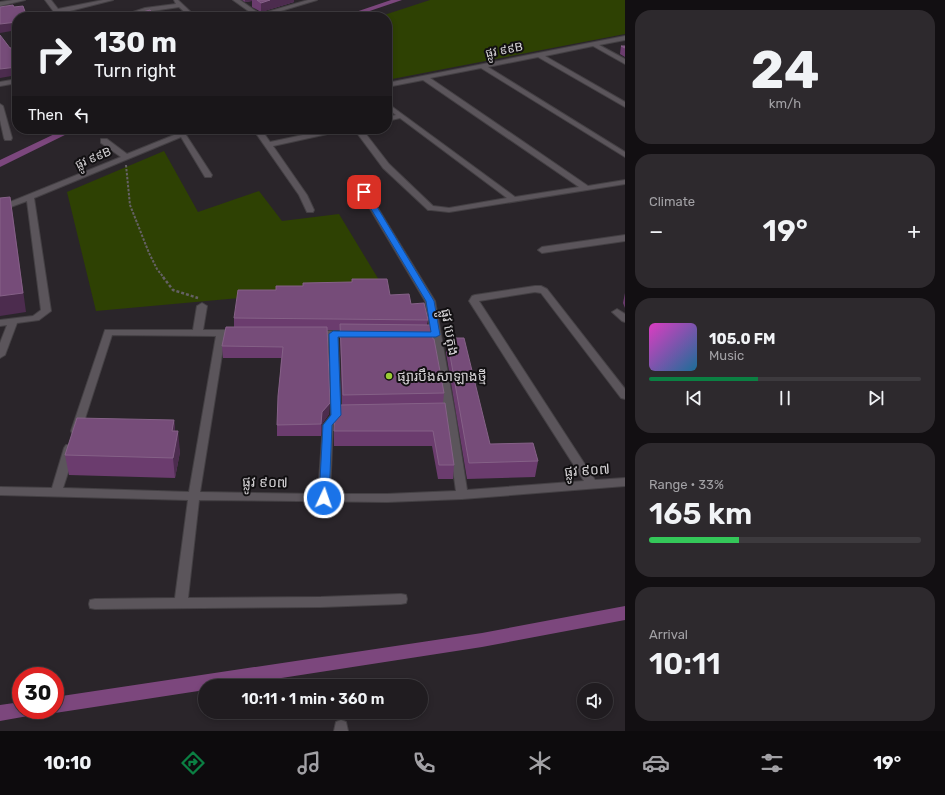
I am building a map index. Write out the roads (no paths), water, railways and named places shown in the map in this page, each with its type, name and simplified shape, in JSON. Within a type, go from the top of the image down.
[{"type":"street","points":[[0,4],[22,0]]},
{"type":"street","points":[[48,0],[56,11],[110,0]]},
{"type":"street","points":[[76,4],[94,0]]},
{"type":"street","points":[[175,0],[188,12]]},
{"type":"street","points":[[236,0],[252,12]]},
{"type":"street","points":[[271,12],[314,0]]},
{"type":"street","points":[[244,6],[256,3]]},
{"type":"street","points":[[138,12],[181,6]]},
{"type":"street","name":"ផ្លូវ ៩៩B","points":[[392,84],[625,38]]},
{"type":"street","points":[[593,44],[625,62]]},
{"type":"street","points":[[539,55],[625,105]]},
{"type":"street","points":[[482,66],[625,155]]},
{"type":"street","points":[[425,78],[586,188]]},
{"type":"street","points":[[0,84],[12,82]]},
{"type":"street","points":[[0,106],[8,138]]},
{"type":"street","points":[[392,109],[514,200]]},
{"type":"street","points":[[392,118],[401,116]]},
{"type":"street","points":[[182,134],[208,175]]},
{"type":"street","name":"ផ្លូវ ៩៩B","points":[[0,209],[182,134]]},
{"type":"street","points":[[261,134],[303,195],[310,210]]},
{"type":"street","points":[[268,144],[317,134]]},
{"type":"street","points":[[362,134],[386,166],[431,208],[449,210],[625,182]]},
{"type":"street","points":[[104,141],[126,157]]},
{"type":"street","name":"ផ្លូវ បេតុង","points":[[364,192],[430,301],[432,335],[462,495]]},
{"type":"street","points":[[0,323],[36,318],[46,311],[30,197]]},
{"type":"street","points":[[542,250],[625,238]]},
{"type":"street","points":[[592,485],[474,301],[475,298],[541,289],[544,290],[625,396]]},
{"type":"street","points":[[197,332],[202,312],[200,302]]},
{"type":"street","points":[[618,312],[625,318]]},
{"type":"street","points":[[0,355],[13,322]]},
{"type":"street","points":[[56,492],[108,332],[251,333]]},
{"type":"street","points":[[181,602],[194,495],[221,333]]},
{"type":"street","points":[[303,334],[365,334]]},
{"type":"street","points":[[324,498],[328,425],[340,415],[333,334]]},
{"type":"street","name":"ផ្លូវ ៩០៧","points":[[0,491],[324,498],[462,495],[625,482]]},
{"type":"street","points":[[95,604],[181,602],[321,602],[401,599]]},
{"type":"waterway","points":[[361,12],[398,0]]},
{"type":"waterway","points":[[0,164],[62,134]]},
{"type":"waterway","points":[[64,704],[482,640],[625,613]]},
{"type":"waterway","points":[[0,713],[12,711]]},
{"type":"place","name":"ផ្សារបឹងសាឡាងថ្មី","points":[[389,376]]}]
